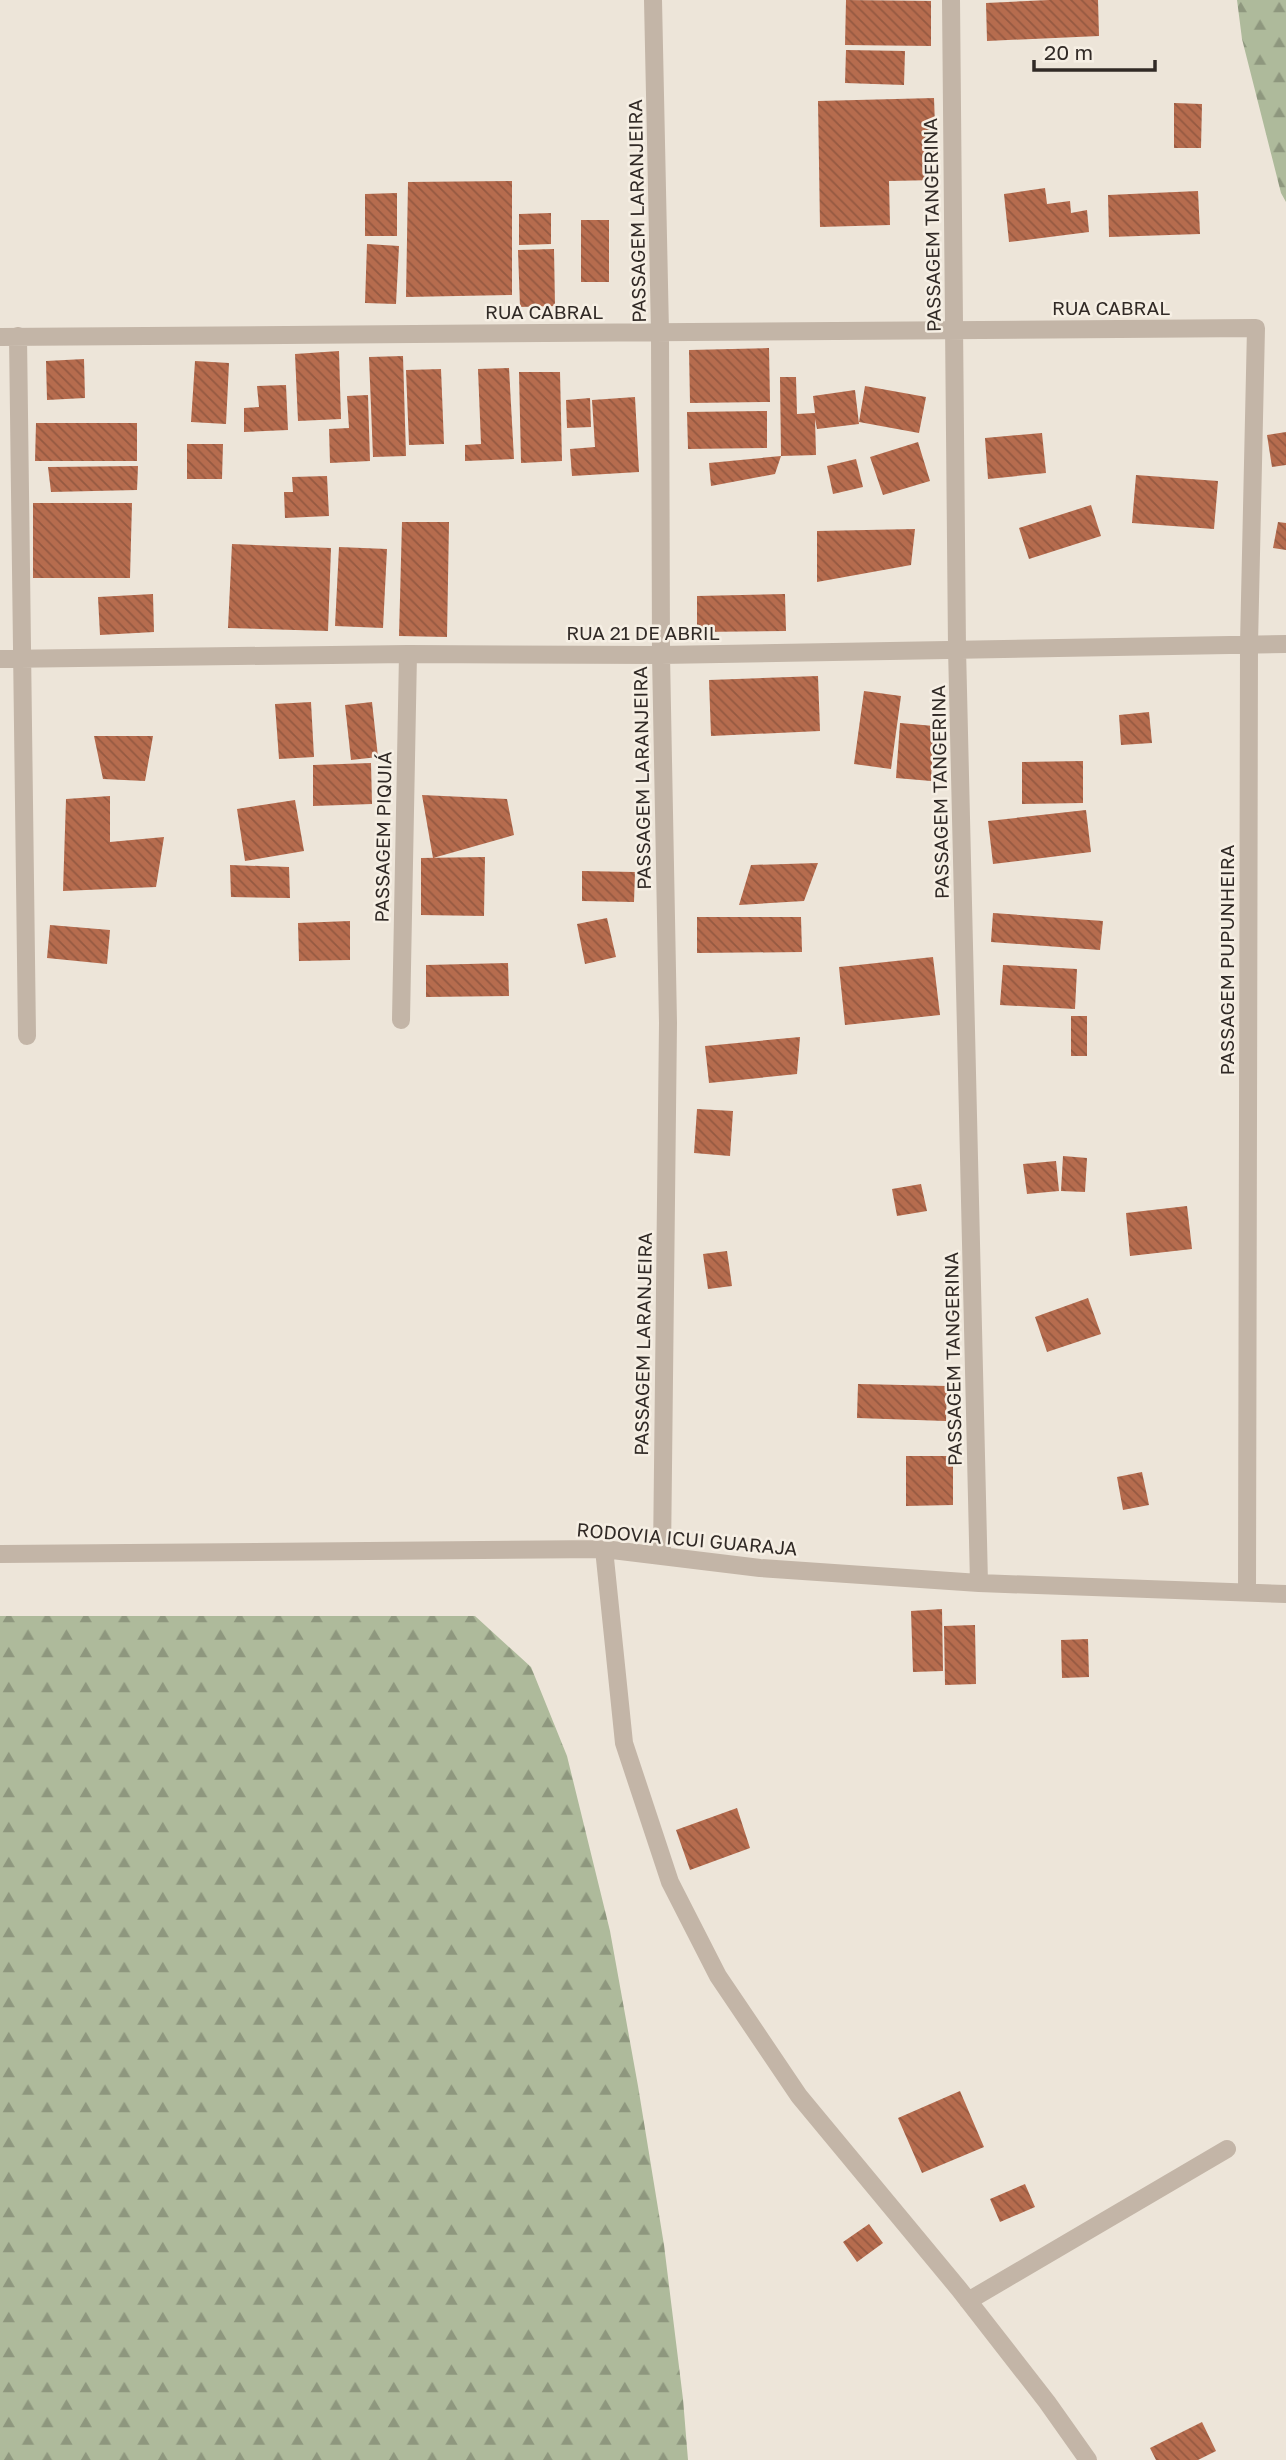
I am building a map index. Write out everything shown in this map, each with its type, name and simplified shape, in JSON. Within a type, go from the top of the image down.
[{"type":"street","name":"PASSAGEM LARANJEIRA","points":[[653,0],[660,332],[661,655],[668,1023],[662,1556]]},
{"type":"street","name":"PASSAGEM TANGERINA","points":[[951,0],[957,648],[979,1583]]},
{"type":"street","name":"RUA CABRAL","points":[[9,337],[1256,328]]},
{"type":"street","name":"PASSAGEM PUPUNHEIRA","points":[[1247,1591],[1249,644],[1256,328]]},
{"type":"street","points":[[9,337],[23,659],[27,1036]]},
{"type":"street","name":"RUA 21 DE ABRIL","points":[[0,659],[408,654],[661,655],[1286,644]]},
{"type":"street","name":"PASSAGEM PIQUIÁ","points":[[401,1020],[408,654]]},
{"type":"street","points":[[604,1549],[624,1743],[670,1882],[718,1976],[799,2096],[968,2301],[1047,2402],[1088,2460]]},
{"type":"street","name":"RODOVIA ICUI GUARAJA","points":[[0,1554],[604,1549],[760,1568],[979,1583],[1286,1594]]},
{"type":"street","points":[[968,2301],[1227,2149]]},
{"type":"green space","points":[[1237,0],[1286,0],[1286,202],[1281,193],[1242,39]]},
{"type":"green space","points":[[0,1616],[475,1616],[531,1667],[567,1756],[610,1931],[638,2086],[664,2245],[688,2460],[0,2460]]},
{"type":"building","points":[[846,0],[931,1],[931,46],[845,45]]},
{"type":"building","points":[[1098,0],[1099,36],[987,41],[986,3]]},
{"type":"building","points":[[846,50],[905,51],[904,85],[845,83]]},
{"type":"building","points":[[934,98],[937,180],[889,181],[890,225],[820,227],[818,101]]},
{"type":"building","points":[[1174,103],[1202,104],[1201,148],[1174,148]]},
{"type":"building","points":[[512,181],[512,295],[406,297],[408,182]]},
{"type":"building","points":[[1045,188],[1047,204],[1070,201],[1071,213],[1087,210],[1089,232],[1009,242],[1004,194]]},
{"type":"building","points":[[1198,191],[1200,234],[1109,237],[1108,195]]},
{"type":"building","points":[[397,193],[397,236],[365,236],[365,194]]},
{"type":"building","points":[[551,213],[551,244],[519,245],[519,214]]},
{"type":"building","points":[[581,220],[609,220],[609,282],[581,282]]},
{"type":"building","points":[[367,244],[399,246],[396,304],[365,303]]},
{"type":"building","points":[[554,249],[555,306],[520,307],[518,250]]},
{"type":"building","points":[[769,348],[770,402],[690,403],[689,350]]},
{"type":"building","points":[[339,351],[341,419],[298,421],[295,354]]},
{"type":"building","points":[[403,356],[406,456],[373,457],[369,357]]},
{"type":"building","points":[[84,359],[85,398],[47,400],[46,361]]},
{"type":"building","points":[[195,361],[229,363],[226,424],[191,422]]},
{"type":"building","points":[[509,368],[514,459],[465,461],[465,445],[481,444],[478,369]]},
{"type":"building","points":[[441,369],[444,444],[409,445],[406,370]]},
{"type":"building","points":[[519,372],[560,372],[562,461],[521,463]]},
{"type":"building","points":[[780,377],[796,377],[797,414],[815,413],[813,396],[855,390],[859,424],[817,429],[815,419],[816,455],[781,456]]},
{"type":"building","points":[[286,385],[288,430],[244,432],[244,408],[259,407],[257,386]]},
{"type":"building","points":[[865,386],[926,397],[919,433],[859,422]]},
{"type":"building","points":[[368,395],[370,461],[330,463],[329,429],[349,428],[347,396]]},
{"type":"building","points":[[635,397],[639,472],[572,476],[570,449],[595,447],[592,400]]},
{"type":"building","points":[[590,398],[591,427],[567,428],[566,400]]},
{"type":"building","points":[[767,411],[767,448],[688,449],[687,412]]},
{"type":"building","points":[[36,423],[137,423],[137,461],[35,461]]},
{"type":"building","points":[[1286,432],[1286,465],[1272,467],[1267,435]]},
{"type":"building","points":[[1042,433],[1046,473],[988,479],[985,438]]},
{"type":"building","points":[[918,442],[930,481],[883,495],[870,457]]},
{"type":"building","points":[[187,444],[223,444],[222,479],[187,479]]},
{"type":"building","points":[[781,456],[775,474],[711,486],[709,463]]},
{"type":"building","points":[[856,459],[863,487],[833,494],[827,466]]},
{"type":"building","points":[[138,466],[137,490],[51,492],[48,467]]},
{"type":"building","points":[[1136,475],[1218,481],[1214,529],[1132,523]]},
{"type":"building","points":[[327,476],[329,516],[285,518],[284,492],[293,492],[292,477]]},
{"type":"building","points":[[33,503],[132,503],[130,578],[33,578]]},
{"type":"building","points":[[1091,505],[1101,536],[1029,559],[1019,528]]},
{"type":"building","points":[[402,522],[449,522],[447,637],[399,636]]},
{"type":"building","points":[[1278,522],[1286,523],[1286,550],[1273,548]]},
{"type":"building","points":[[915,529],[911,565],[817,582],[817,531]]},
{"type":"building","points":[[232,544],[331,548],[328,631],[228,628]]},
{"type":"building","points":[[339,547],[387,549],[383,628],[335,626]]},
{"type":"building","points":[[153,594],[154,632],[100,635],[98,597]]},
{"type":"building","points":[[785,594],[786,631],[697,632],[697,596]]},
{"type":"building","points":[[818,676],[820,731],[711,736],[709,680]]},
{"type":"building","points":[[864,691],[901,696],[891,769],[854,764]]},
{"type":"building","points":[[311,702],[314,757],[279,759],[275,704]]},
{"type":"building","points":[[372,702],[378,757],[351,760],[345,705]]},
{"type":"building","points":[[1149,712],[1152,743],[1121,745],[1119,715]]},
{"type":"building","points":[[900,723],[934,726],[931,781],[896,778]]},
{"type":"building","points":[[94,736],[153,736],[145,781],[103,779]]},
{"type":"building","points":[[1083,761],[1083,803],[1022,804],[1022,762]]},
{"type":"building","points":[[371,763],[372,804],[313,806],[313,765]]},
{"type":"building","points":[[422,795],[507,799],[514,835],[433,858]]},
{"type":"building","points":[[110,796],[110,842],[164,837],[156,887],[63,891],[66,799]]},
{"type":"building","points":[[295,800],[304,851],[245,861],[237,809]]},
{"type":"building","points":[[1086,810],[1091,852],[993,864],[988,821]]},
{"type":"building","points":[[485,857],[484,916],[421,915],[421,858]]},
{"type":"building","points":[[818,863],[804,901],[739,905],[751,865]]},
{"type":"building","points":[[230,865],[289,867],[290,898],[231,897]]},
{"type":"building","points":[[582,871],[635,872],[634,902],[582,901]]},
{"type":"building","points":[[993,913],[1103,921],[1100,950],[991,942]]},
{"type":"building","points":[[697,917],[801,917],[802,952],[697,953]]},
{"type":"building","points":[[607,918],[616,957],[585,964],[577,924]]},
{"type":"building","points":[[350,921],[350,960],[299,961],[298,923]]},
{"type":"building","points":[[50,925],[110,930],[107,964],[47,958]]},
{"type":"building","points":[[933,957],[940,1015],[845,1025],[839,967]]},
{"type":"building","points":[[508,963],[509,996],[426,997],[426,965]]},
{"type":"building","points":[[1003,965],[1077,969],[1075,1009],[1000,1005]]},
{"type":"building","points":[[1071,1016],[1087,1016],[1087,1056],[1071,1056]]},
{"type":"building","points":[[800,1037],[797,1074],[709,1083],[705,1046]]},
{"type":"building","points":[[697,1109],[733,1111],[730,1156],[694,1153]]},
{"type":"building","points":[[1063,1156],[1087,1158],[1085,1192],[1061,1191]]},
{"type":"building","points":[[1056,1161],[1059,1191],[1027,1194],[1023,1164]]},
{"type":"building","points":[[921,1184],[927,1211],[897,1216],[892,1189]]},
{"type":"building","points":[[1187,1206],[1192,1249],[1130,1256],[1126,1213]]},
{"type":"building","points":[[727,1251],[732,1286],[708,1289],[703,1254]]},
{"type":"building","points":[[1088,1298],[1101,1334],[1047,1352],[1035,1317]]},
{"type":"building","points":[[858,1384],[947,1386],[946,1421],[857,1418]]},
{"type":"building","points":[[906,1456],[953,1456],[953,1505],[906,1506]]},
{"type":"building","points":[[1142,1472],[1149,1505],[1123,1510],[1117,1477]]},
{"type":"building","points":[[942,1609],[943,1671],[913,1672],[911,1611]]},
{"type":"building","points":[[975,1625],[976,1684],[945,1685],[944,1626]]},
{"type":"building","points":[[1088,1639],[1089,1677],[1062,1678],[1061,1640]]},
{"type":"building","points":[[737,1808],[750,1848],[690,1870],[676,1830]]},
{"type":"building","points":[[960,2091],[984,2147],[922,2173],[898,2118]]},
{"type":"building","points":[[1025,2184],[1035,2207],[1000,2222],[990,2199]]},
{"type":"building","points":[[869,2224],[883,2243],[857,2262],[843,2242]]},
{"type":"building","points":[[1202,2422],[1216,2451],[1198,2460],[1156,2460],[1150,2448]]}]
